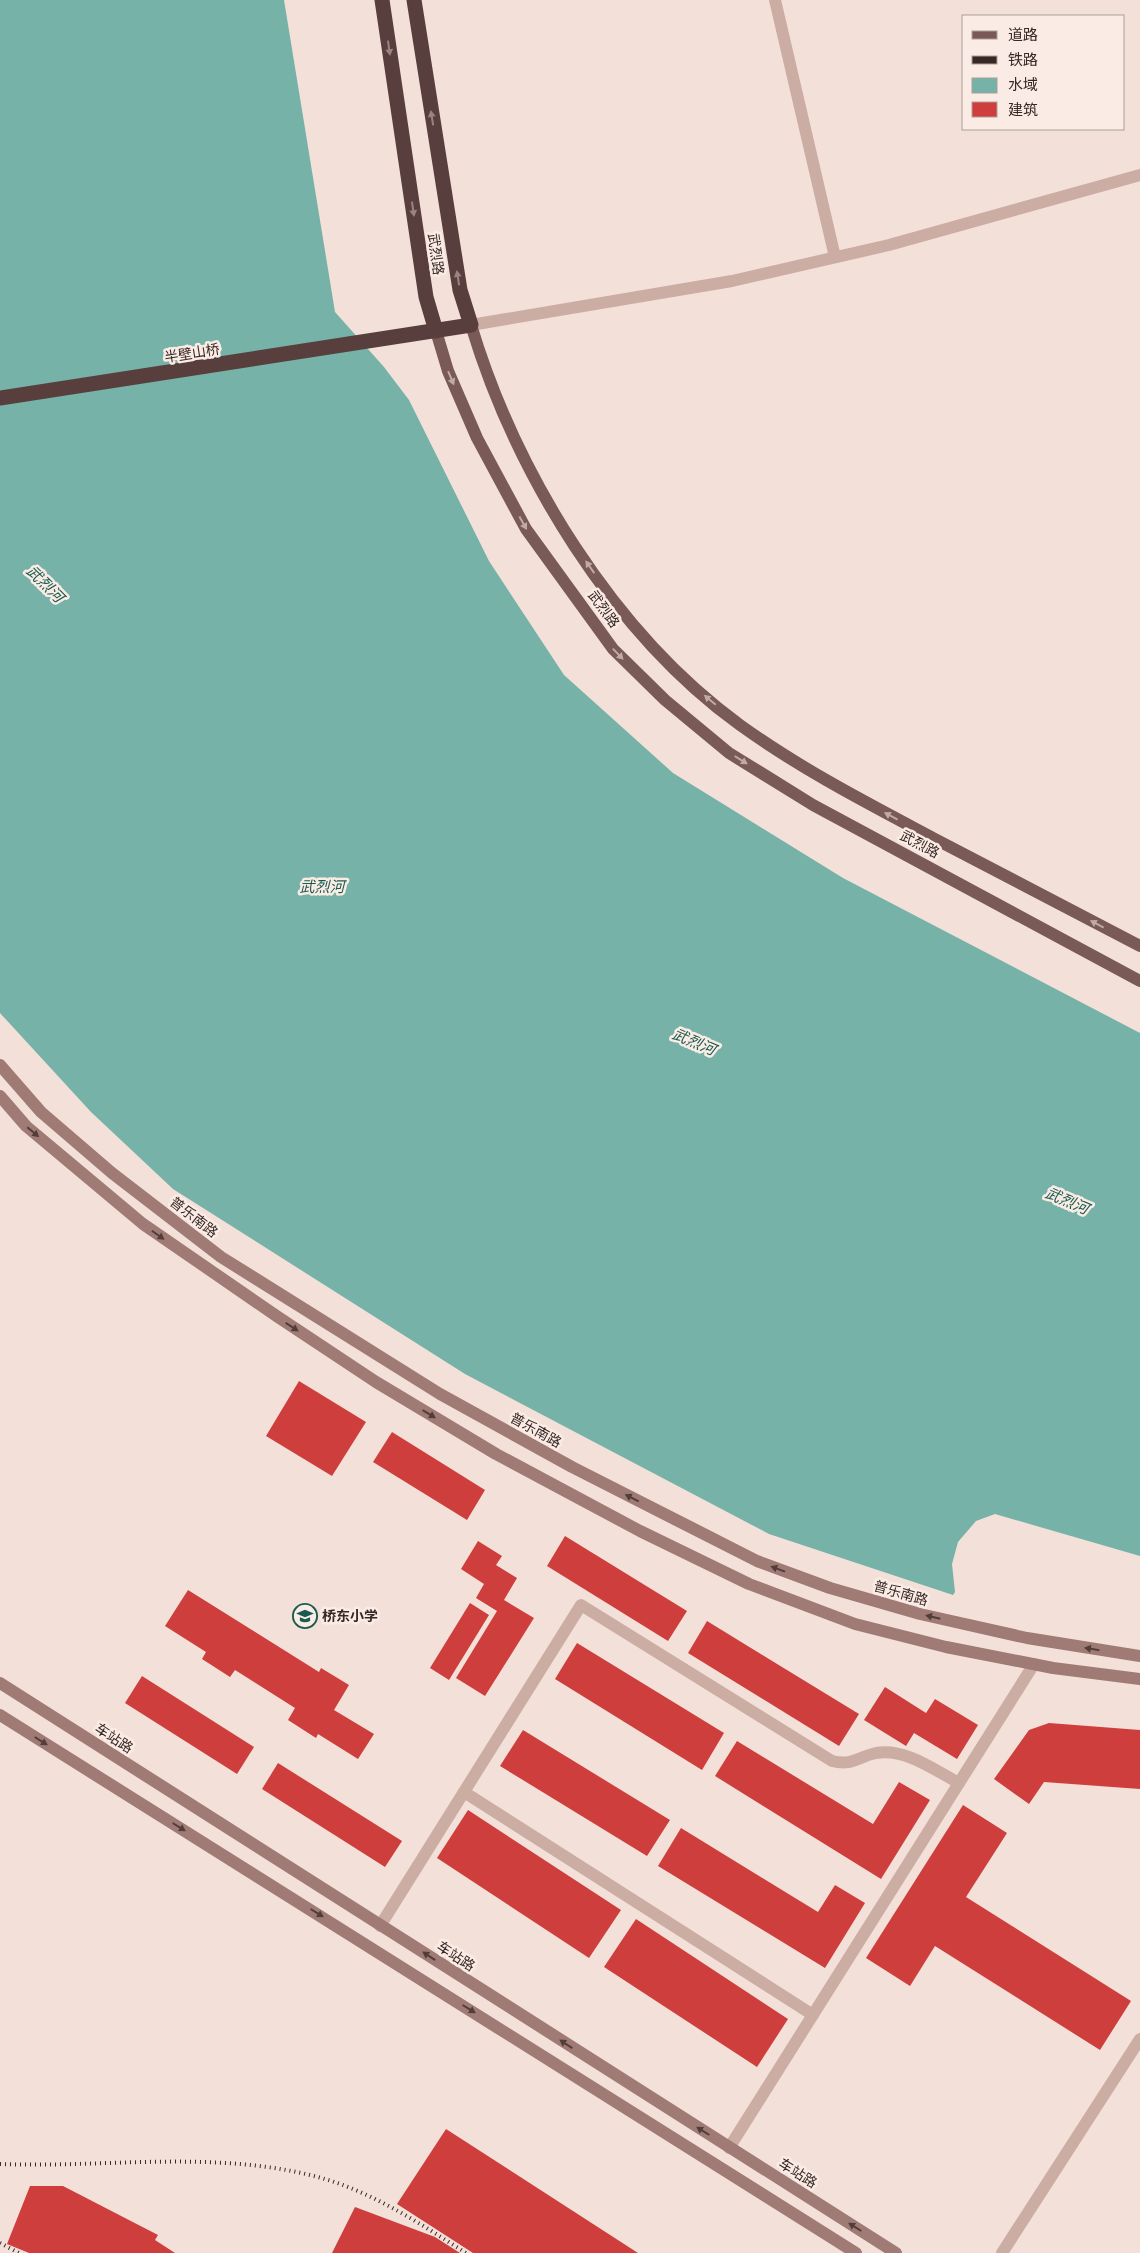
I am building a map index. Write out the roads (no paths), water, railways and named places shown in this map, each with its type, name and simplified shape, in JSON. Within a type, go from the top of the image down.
[{"type":"highway","name":"武烈路","points":[[382,0],[426,297],[436,331]]},
{"type":"highway","name":"武烈路","points":[[414,0],[460,290],[471,325]]},
{"type":"highway","name":"半壁山桥","points":[[0,398],[471,325]]},
{"type":"main road","name":"武烈路","points":[[471,325],[482,362],[505,417],[555,516],[626,618],[678,672],[739,724],[822,780],[1140,946]]},
{"type":"main road","name":"武烈路","points":[[436,331],[448,371],[477,438],[526,529],[613,649],[665,700],[729,753],[813,805],[1140,982]]},
{"type":"main road","name":"普乐南路","points":[[0,1065],[41,1112],[112,1173],[221,1257],[440,1394],[572,1467],[757,1561],[830,1588],[920,1614],[1027,1638],[1140,1656]]},
{"type":"main road","points":[[0,1096],[26,1126],[143,1224],[278,1317],[376,1382],[496,1454],[640,1531],[749,1584],[855,1624],[946,1647],[1034,1664],[1140,1679]]},
{"type":"main road","name":"车站路","points":[[0,1683],[896,2253]]},
{"type":"main road","points":[[0,1715],[856,2253]]},
{"type":"street","points":[[775,0],[835,258]]},
{"type":"street","points":[[471,325],[732,281],[835,258],[889,245],[1140,175]]},
{"type":"street","points":[[380,1926],[581,1605],[832,1761],[852,1763],[878,1753],[896,1753],[913,1758],[959,1784]]},
{"type":"street","points":[[730,2148],[1034,1664]]},
{"type":"street","points":[[464,1792],[813,2015]]},
{"type":"street","points":[[1002,2253],[1140,2039]]},
{"type":"water","name":"武烈河","points":[[0,0],[284,0],[335,312],[384,367],[409,400],[489,561],[564,675],[673,773],[843,878],[1140,1033],[1140,1556],[995,1514],[976,1521],[958,1542],[952,1564],[955,1592],[953,1595],[769,1534],[465,1374],[173,1189],[91,1112],[0,1013]]},
{"type":"railway","points":[[0,2164],[197,2162],[275,2168],[314,2176],[355,2190],[393,2208],[466,2253]]},
{"type":"railway","points":[[0,2243],[19,2253]]},
{"type":"place","name":"桥东小学","points":[[305,1616]]}]
